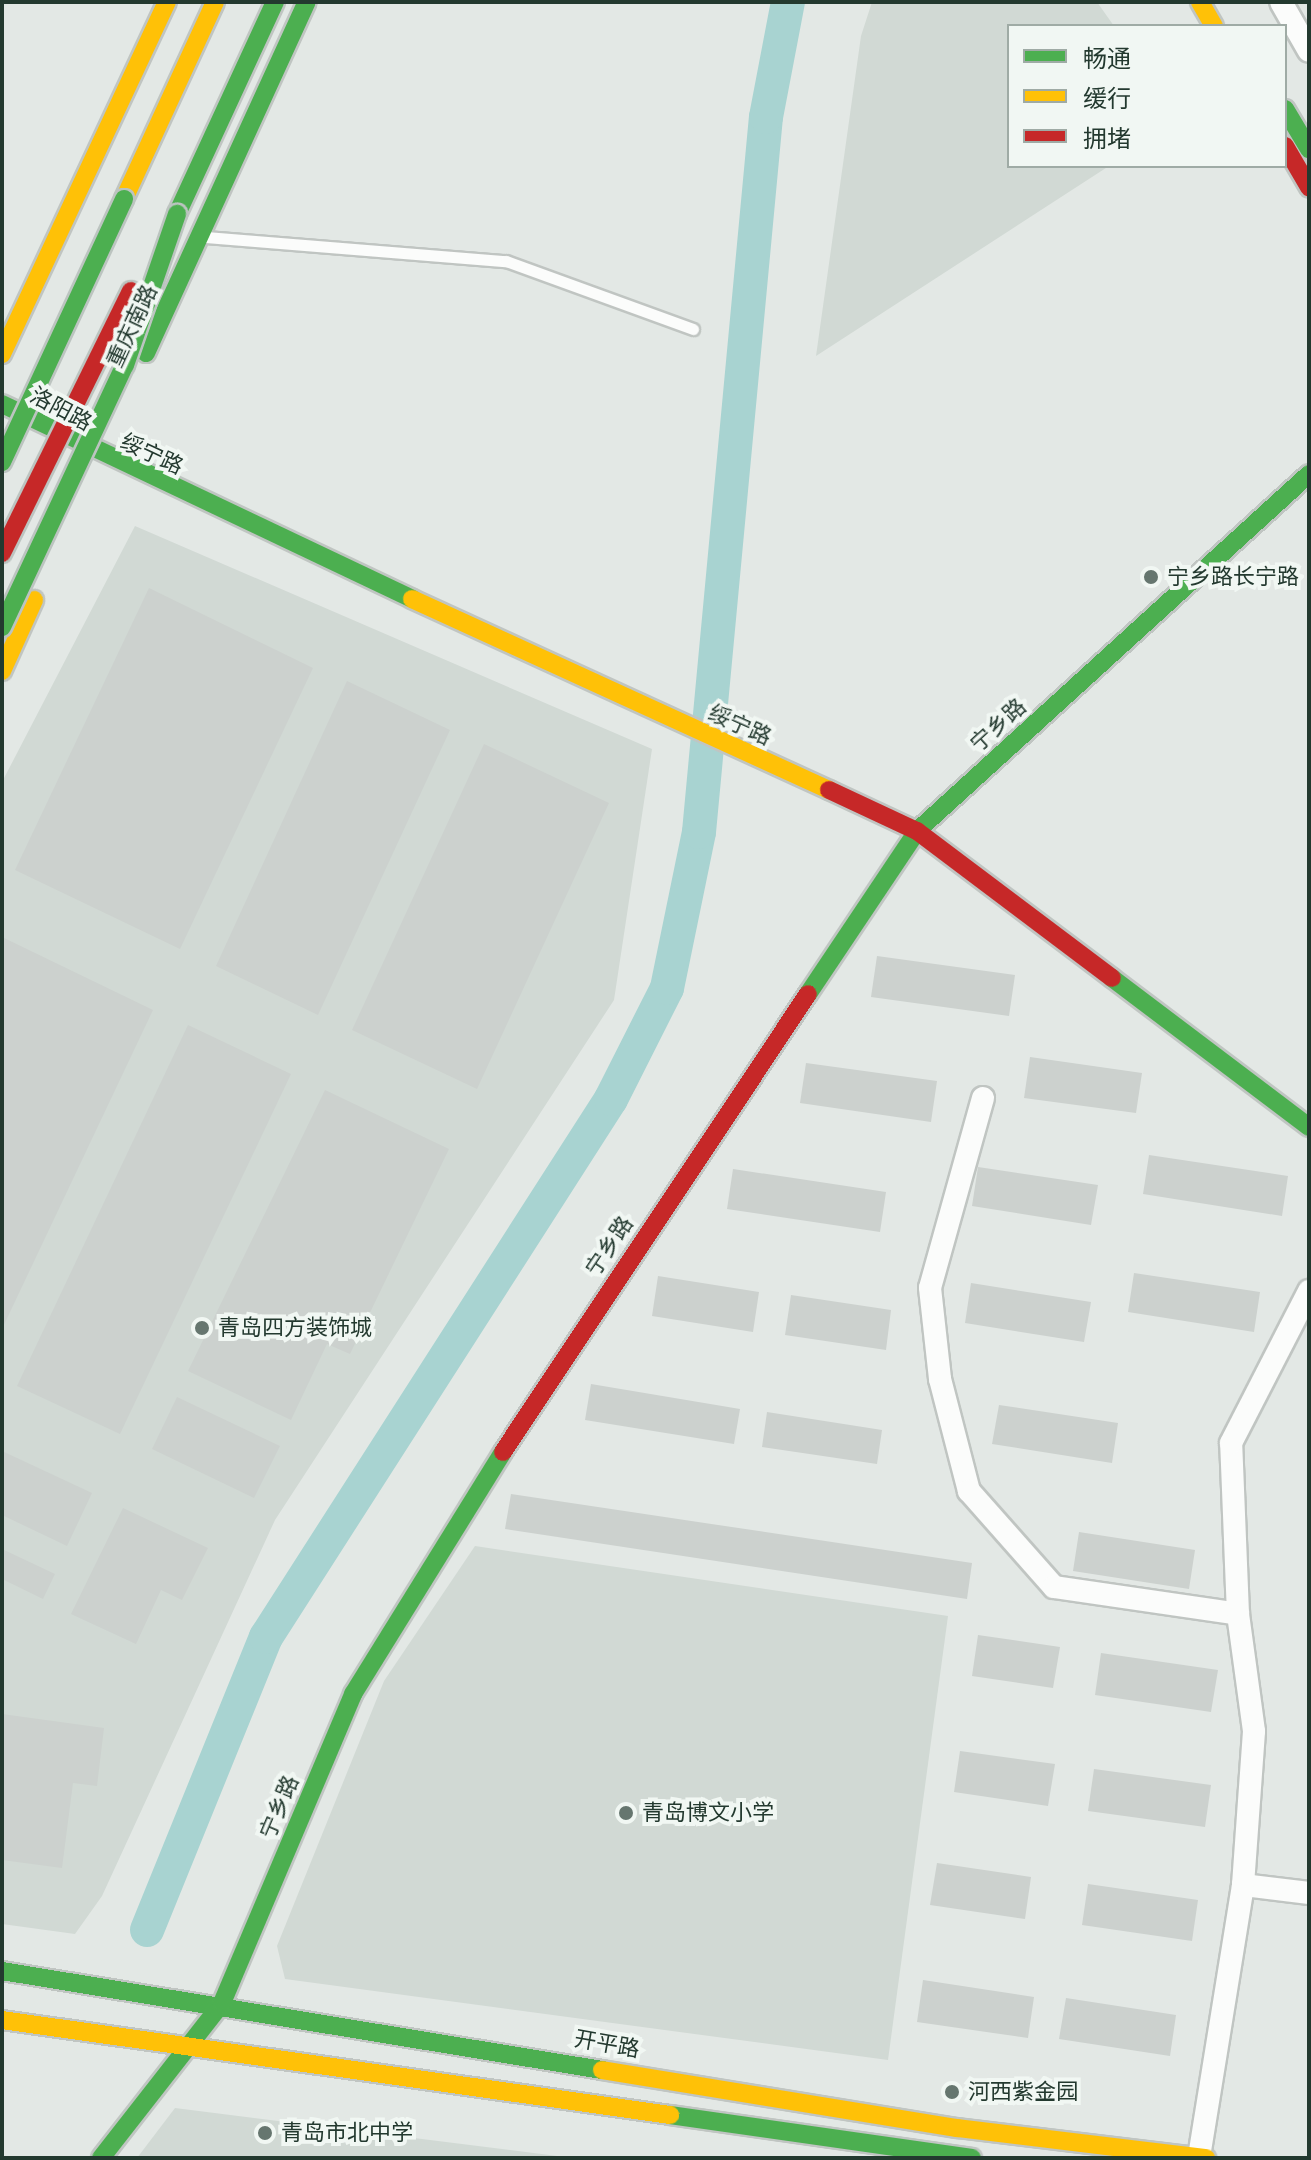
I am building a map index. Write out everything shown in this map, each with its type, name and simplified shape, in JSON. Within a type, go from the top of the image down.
[{"type":"main road","points":[[2,354],[167,2]]},
{"type":"main road","points":[[2,462],[215,2]]},
{"type":"main road","points":[[2,627],[125,365],[177,214],[275,2]]},
{"type":"main road","name":"重庆南路","points":[[2,671],[307,2]]},
{"type":"main road","points":[[1200,2],[1213,24]]},
{"type":"main road","points":[[1223,2],[1236,24]]},
{"type":"main road","points":[[1287,112],[1309,149]]},
{"type":"main road","points":[[1287,149],[1309,187]]},
{"type":"main road","points":[[2,407],[36,338],[124,199]]},
{"type":"main road","points":[[2,553],[111,323],[177,214]]},
{"type":"main road","name":"洛阳路","points":[[2,407],[98,455]]},
{"type":"main road","name":"绥宁路","points":[[98,455],[917,831],[1309,1127]]},
{"type":"main road","name":"宁乡路","points":[[101,2158],[183,2047],[222,2003],[353,1694],[424,1571],[917,831],[1309,474]]},
{"type":"main road","name":"开平路","points":[[2,1971],[222,2003],[957,2128],[1206,2158]]},
{"type":"main road","points":[[2,2020],[833,2134],[972,2158]]},
{"type":"street","points":[[1281,2],[1309,51]]},
{"type":"street","points":[[983,1098],[930,1288],[940,1379],[969,1491],[1054,1587],[1238,1614]]},
{"type":"street","points":[[1199,2157],[1243,1885],[1254,1731],[1238,1614],[1231,1443],[1309,1291]]},
{"type":"street","points":[[1243,1885],[1309,1893]]},
{"type":"street","points":[[122,2129],[122,2158]]},
{"type":"street","points":[[830,2158],[833,2134]]},
{"type":"lane","points":[[200,237],[506,261],[693,329]]},
{"type":"shaded area","points":[[872,2],[1097,2],[1113,24],[1007,24],[1007,168],[1106,168],[816,356],[861,36]]},
{"type":"shaded area","name":"青岛四方装饰城","points":[[135,526],[652,749],[614,1000],[275,1520],[102,1896],[75,1934],[2,1924],[2,782]]},
{"type":"shaded area","name":"青岛博文小学","points":[[475,1546],[948,1616],[888,2060],[285,1979],[277,1946],[384,1681]]},
{"type":"shaded area","name":"青岛市北中学","points":[[175,2108],[573,2158],[137,2158]]},
{"type":"building","points":[[149,588],[313,668],[180,949],[15,870]]},
{"type":"building","points":[[347,681],[450,730],[318,1015],[216,966]]},
{"type":"building","points":[[484,744],[609,803],[477,1089],[352,1030]]},
{"type":"building","points":[[2,937],[153,1010],[2,1329]]},
{"type":"building","points":[[877,956],[1015,975],[1009,1016],[871,997]]},
{"type":"building","points":[[188,1025],[291,1074],[120,1434],[17,1386]]},
{"type":"building","points":[[1030,1057],[1142,1073],[1136,1113],[1024,1098]]},
{"type":"building","points":[[806,1063],[937,1081],[931,1122],[800,1103]]},
{"type":"building","points":[[325,1090],[449,1149],[350,1354],[327,1344],[291,1420],[188,1371]]},
{"type":"building","points":[[1149,1155],[1288,1176],[1282,1216],[1143,1194]]},
{"type":"building","points":[[978,1167],[1098,1185],[1091,1225],[972,1206]]},
{"type":"building","points":[[733,1169],[886,1192],[880,1232],[727,1209]]},
{"type":"building","points":[[1134,1273],[1260,1292],[1254,1332],[1128,1312]]},
{"type":"building","points":[[658,1276],[759,1292],[753,1332],[652,1316]]},
{"type":"building","points":[[971,1283],[1091,1302],[1084,1342],[965,1323]]},
{"type":"building","points":[[791,1295],[891,1310],[886,1350],[785,1335]]},
{"type":"building","points":[[591,1384],[740,1409],[734,1444],[585,1420]]},
{"type":"building","points":[[177,1397],[280,1446],[254,1498],[152,1449]]},
{"type":"building","points":[[999,1405],[1118,1423],[1112,1463],[992,1444]]},
{"type":"building","points":[[767,1412],[882,1430],[877,1464],[762,1447]]},
{"type":"building","points":[[2,1451],[92,1493],[67,1546],[2,1515]]},
{"type":"building","points":[[511,1494],[972,1563],[967,1599],[505,1529]]},
{"type":"building","points":[[123,1508],[208,1548],[182,1600],[161,1590],[136,1644],[71,1614]]},
{"type":"building","points":[[1079,1532],[1195,1550],[1189,1589],[1073,1571]]},
{"type":"building","points":[[2,1549],[55,1574],[43,1599],[2,1579]]},
{"type":"building","points":[[978,1635],[1060,1647],[1053,1688],[972,1676]]},
{"type":"building","points":[[1101,1653],[1218,1670],[1211,1712],[1095,1695]]},
{"type":"building","points":[[2,1714],[104,1728],[97,1786],[73,1783],[62,1868],[2,1860]]},
{"type":"building","points":[[960,1751],[1055,1764],[1048,1806],[954,1792]]},
{"type":"building","points":[[1094,1769],[1211,1785],[1205,1827],[1088,1811]]},
{"type":"building","points":[[937,1863],[1031,1877],[1025,1919],[930,1905]]},
{"type":"building","points":[[1088,1884],[1198,1900],[1192,1941],[1082,1925]]},
{"type":"building","points":[[923,1980],[1034,1997],[1028,2038],[917,2022]]},
{"type":"building","points":[[1066,1998],[1176,2015],[1170,2056],[1059,2039]]},
{"type":"waterway","points":[[147,1930],[266,1637],[611,1099],[667,988],[699,832],[766,117],[788,2]]},
{"type":"traffic: fast","points":[[177,214],[275,2]]},
{"type":"traffic: fast","points":[[146,353],[307,2]]},
{"type":"traffic: fast","points":[[1287,112],[1309,149]]},
{"type":"traffic: fast","points":[[2,462],[124,199]]},
{"type":"traffic: fast","points":[[2,627],[125,365],[177,214]]},
{"type":"traffic: fast","points":[[2,404],[412,599]]},
{"type":"traffic: fast","points":[[808,994],[917,831],[1309,474]]},
{"type":"traffic: fast","points":[[1112,978],[1309,1127]]},
{"type":"traffic: fast","points":[[101,2158],[222,2003],[353,1694],[503,1452]]},
{"type":"traffic: fast","points":[[2,1971],[602,2070]]},
{"type":"traffic: fast","points":[[670,2115],[972,2158]]},
{"type":"traffic: slow","points":[[2,354],[167,2]]},
{"type":"traffic: slow","points":[[124,199],[215,2]]},
{"type":"traffic: slow","points":[[1200,2],[1213,24]]},
{"type":"traffic: slow","points":[[412,599],[829,790]]},
{"type":"traffic: slow","points":[[2,671],[34,600]]},
{"type":"traffic: slow","points":[[2,2020],[670,2115]]},
{"type":"traffic: slow","points":[[602,2070],[957,2128],[1206,2158]]},
{"type":"traffic: jam","points":[[1287,149],[1309,187]]},
{"type":"traffic: jam","points":[[2,553],[131,291]]},
{"type":"traffic: jam","points":[[829,790],[917,831],[1112,978]]},
{"type":"traffic: jam","points":[[503,1452],[808,994]]},
{"type":"place","name":"宁乡路长宁路","points":[[1151,577]]},
{"type":"place","name":"青岛四方装饰城","points":[[202,1328]]},
{"type":"place","name":"青岛博文小学","points":[[626,1813]]},
{"type":"place","name":"河西紫金园","points":[[952,2092]]},
{"type":"place","name":"青岛市北中学","points":[[265,2133]]}]
